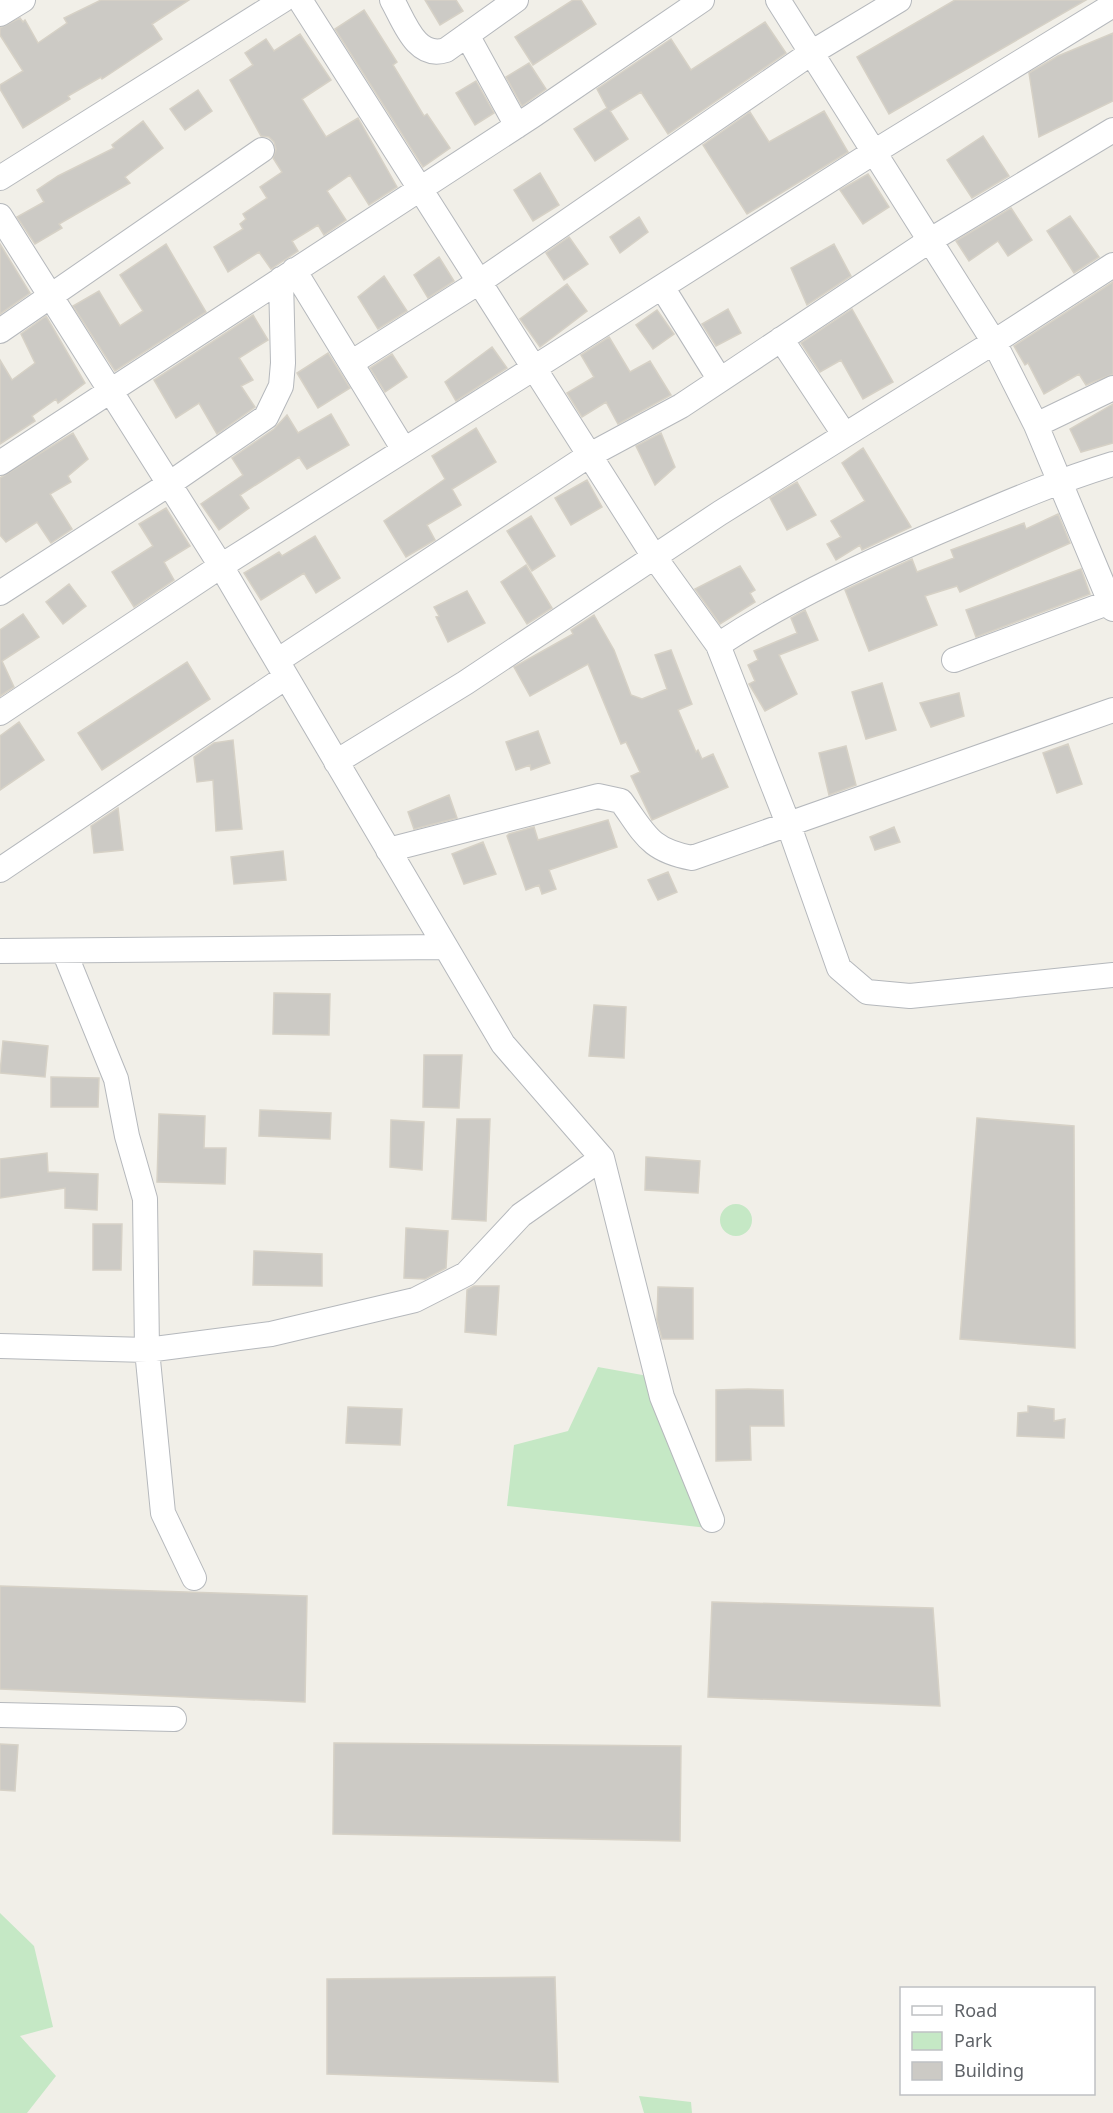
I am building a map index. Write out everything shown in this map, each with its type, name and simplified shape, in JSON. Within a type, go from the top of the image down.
[{"type":"street","points":[[0,14],[22,0]]},
{"type":"street","points":[[0,178],[283,0]]},
{"type":"street","points":[[300,0],[588,456],[653,555],[718,645],[789,826],[839,968],[867,992],[910,996],[1113,975]]},
{"type":"street","points":[[392,0],[415,40],[430,53],[446,50],[516,0]]},
{"type":"street","points":[[0,463],[518,126],[702,0]]},
{"type":"street","points":[[778,0],[994,342],[1036,425],[1112,604],[954,660]]},
{"type":"street","points":[[351,363],[479,282],[812,53],[900,0]]},
{"type":"street","points":[[0,713],[221,566],[873,152],[1113,4]]},
{"type":"street","points":[[467,35],[518,126]]},
{"type":"street","points":[[0,870],[282,669],[588,456],[681,406],[929,241],[1113,130]]},
{"type":"street","points":[[0,331],[262,150]]},
{"type":"street","points":[[0,216],[221,566],[503,1044],[602,1158],[662,1397],[712,1520]]},
{"type":"street","points":[[336,762],[465,683],[653,555],[1113,265]]},
{"type":"street","points":[[288,274],[351,363],[404,450]]},
{"type":"street","points":[[0,593],[169,484],[266,417],[281,386],[288,274]]},
{"type":"street","points":[[662,286],[720,380]]},
{"type":"street","points":[[781,339],[844,434]]},
{"type":"street","points":[[1036,425],[1113,388]]},
{"type":"street","points":[[718,645],[756,620],[866,562],[1060,481],[1113,464]]},
{"type":"street","points":[[388,850],[598,796],[621,801],[649,839],[668,854],[692,858],[789,826],[1113,710]]},
{"type":"street","points":[[0,951],[445,946]]},
{"type":"street","points":[[64,951],[116,1079],[127,1136],[145,1199],[147,1350],[163,1513],[194,1578]]},
{"type":"street","points":[[0,1346],[147,1350],[271,1335],[415,1300],[466,1274],[520,1215],[602,1158]]},
{"type":"street","points":[[0,1715],[174,1719]]},
{"type":"green space","points":[[736,1204],[747,1209],[752,1220],[747,1231],[736,1236],[725,1231],[720,1220],[725,1209]]},
{"type":"green space","points":[[598,1367],[648,1376],[708,1528],[507,1506],[514,1445],[568,1431]]},
{"type":"green space","points":[[0,1913],[34,1946],[53,2027],[20,2036],[56,2076],[27,2113],[0,2113]]},
{"type":"green space","points":[[639,2096],[691,2102],[692,2113],[644,2113]]},
{"type":"building","points":[[101,0],[189,0],[152,24],[162,39],[102,79],[101,77],[68,96],[70,99],[23,128],[0,89],[0,85],[23,71],[0,35],[0,28],[20,18],[23,22],[25,20],[38,43],[67,23],[64,18]]},
{"type":"building","points":[[425,0],[456,0],[463,11],[440,25]]},
{"type":"building","points":[[573,0],[581,0],[596,24],[533,65],[515,37]]},
{"type":"building","points":[[955,0],[1086,0],[889,114],[857,57]]},
{"type":"building","points":[[364,10],[397,62],[393,65],[424,116],[427,114],[450,148],[423,167],[335,29]]},
{"type":"building","points":[[765,22],[786,53],[668,134],[641,92],[610,111],[628,139],[595,161],[574,129],[607,108],[597,89],[671,39],[691,70]]},
{"type":"building","points":[[1113,33],[1113,101],[1039,137],[1029,73],[1058,56]]},
{"type":"building","points":[[300,34],[331,80],[302,99],[326,137],[358,118],[397,187],[369,205],[350,175],[327,191],[346,220],[324,235],[318,225],[292,241],[298,251],[271,269],[259,252],[228,272],[214,247],[243,229],[240,224],[246,219],[243,214],[267,198],[260,187],[282,172],[273,158],[276,149],[274,142],[269,137],[261,136],[230,80],[253,65],[245,53],[266,39],[274,51]]},
{"type":"building","points":[[529,63],[546,89],[522,106],[506,77]]},
{"type":"building","points":[[476,81],[494,113],[475,125],[456,93]]},
{"type":"building","points":[[198,90],[212,111],[185,130],[170,109]]},
{"type":"building","points":[[824,111],[848,152],[747,214],[703,145],[750,112],[769,142]]},
{"type":"building","points":[[143,121],[163,148],[125,177],[130,183],[59,224],[62,228],[35,244],[17,217],[44,202],[37,190],[58,176],[114,148],[112,145]]},
{"type":"building","points":[[983,136],[1009,176],[972,198],[947,160]]},
{"type":"building","points":[[540,173],[559,205],[533,221],[514,190]]},
{"type":"building","points":[[868,174],[889,207],[863,224],[840,190]]},
{"type":"building","points":[[1011,208],[1032,240],[1008,256],[998,241],[969,261],[956,241]]},
{"type":"building","points":[[1070,216],[1099,257],[1074,273],[1047,231]]},
{"type":"building","points":[[639,217],[648,232],[620,253],[610,237]]},
{"type":"building","points":[[569,237],[588,264],[564,280],[546,253]]},
{"type":"building","points":[[0,244],[30,293],[0,314]]},
{"type":"building","points":[[166,244],[206,312],[115,371],[73,306],[99,291],[120,326],[143,311],[120,275]]},
{"type":"building","points":[[834,244],[851,276],[807,305],[791,268]]},
{"type":"building","points":[[439,257],[454,281],[428,298],[414,275]]},
{"type":"building","points":[[384,276],[407,311],[378,329],[358,297]]},
{"type":"building","points":[[1113,282],[1113,374],[1086,385],[1079,374],[1044,394],[1028,363],[1025,365],[1014,346]]},
{"type":"building","points":[[567,284],[587,311],[540,347],[520,319]]},
{"type":"building","points":[[728,309],[741,333],[716,346],[702,324]]},
{"type":"building","points":[[852,309],[893,382],[863,399],[841,360],[820,372],[801,343]]},
{"type":"building","points":[[657,310],[674,334],[653,349],[636,325]]},
{"type":"building","points":[[253,315],[268,340],[239,358],[253,380],[241,386],[255,407],[217,434],[199,403],[176,418],[154,380]]},
{"type":"building","points":[[46,316],[85,383],[58,403],[56,399],[32,416],[35,421],[0,444],[0,360],[12,380],[35,363],[21,334]]},
{"type":"building","points":[[609,337],[630,372],[650,361],[671,395],[618,424],[606,402],[582,417],[567,393],[594,377],[581,355]]},
{"type":"building","points":[[492,347],[507,368],[456,401],[445,382]]},
{"type":"building","points":[[328,353],[350,388],[318,408],[297,373]]},
{"type":"building","points":[[392,354],[407,377],[385,392],[370,368]]},
{"type":"building","points":[[1113,404],[1113,443],[1081,452],[1070,429]]},
{"type":"building","points":[[331,414],[349,445],[307,469],[299,457],[240,495],[249,508],[219,530],[201,504],[243,475],[232,458],[274,429],[287,415],[298,433]]},
{"type":"building","points":[[476,428],[496,462],[452,489],[461,505],[427,525],[435,540],[406,557],[384,521],[445,479],[432,456]]},
{"type":"building","points":[[73,433],[88,459],[68,476],[71,482],[50,494],[72,529],[51,543],[37,522],[6,542],[0,535],[0,478]]},
{"type":"building","points":[[661,433],[675,467],[655,485],[636,446]]},
{"type":"building","points":[[863,448],[911,527],[862,550],[860,545],[836,560],[827,544],[841,537],[831,521],[865,501],[842,463]]},
{"type":"building","points":[[587,480],[602,507],[571,525],[555,498]]},
{"type":"building","points":[[797,482],[816,515],[787,530],[770,498]]},
{"type":"building","points":[[166,508],[190,546],[164,562],[174,580],[134,607],[112,572],[153,546],[139,524]]},
{"type":"building","points":[[1058,514],[1070,543],[960,592],[957,586],[925,596],[937,625],[869,651],[845,590],[912,559],[917,572],[954,558],[951,550],[1024,523],[1026,529]]},
{"type":"building","points":[[531,516],[555,556],[532,571],[507,531]]},
{"type":"building","points":[[315,536],[340,578],[316,593],[304,573],[261,600],[244,573],[279,552],[282,556]]},
{"type":"building","points":[[526,565],[552,608],[527,624],[501,582]]},
{"type":"building","points":[[740,566],[755,590],[750,593],[755,602],[720,624],[695,589]]},
{"type":"building","points":[[1081,569],[1090,594],[976,637],[966,610]]},
{"type":"building","points":[[69,584],[86,606],[63,624],[46,602]]},
{"type":"building","points":[[467,591],[485,623],[448,642],[436,617],[439,616],[434,607]]},
{"type":"building","points":[[805,610],[818,640],[779,655],[797,694],[765,711],[749,684],[755,681],[748,665],[758,660],[754,651],[797,633],[791,618]]},
{"type":"building","points":[[23,614],[39,637],[2,661],[14,687],[0,696],[0,630]]},
{"type":"building","points":[[594,615],[614,650],[631,695],[642,699],[667,689],[655,655],[671,650],[692,704],[678,710],[696,752],[698,750],[702,759],[713,754],[728,787],[652,820],[631,776],[640,772],[626,742],[621,744],[588,664],[530,696],[514,667],[573,634],[571,630]]},
{"type":"building","points":[[187,662],[210,699],[102,770],[78,733]]},
{"type":"building","points":[[882,683],[896,730],[866,739],[852,692]]},
{"type":"building","points":[[959,693],[964,716],[931,727],[920,703]]},
{"type":"building","points":[[19,722],[44,760],[0,790],[0,736]]},
{"type":"building","points":[[538,731],[550,763],[531,770],[530,765],[516,770],[506,742]]},
{"type":"building","points":[[233,740],[242,829],[216,831],[213,780],[197,782],[194,757],[214,743]]},
{"type":"building","points":[[1068,744],[1082,784],[1057,793],[1043,753]]},
{"type":"building","points":[[846,746],[856,785],[829,795],[819,753]]},
{"type":"building","points":[[449,795],[457,818],[414,829],[408,812]]},
{"type":"building","points":[[118,808],[123,850],[94,853],[91,826]]},
{"type":"building","points":[[608,820],[617,847],[549,870],[556,889],[542,894],[539,885],[526,890],[507,836],[509,834],[534,827],[538,840]]},
{"type":"building","points":[[894,827],[900,842],[875,850],[870,837]]},
{"type":"building","points":[[483,842],[496,874],[464,884],[452,854]]},
{"type":"building","points":[[283,851],[286,880],[234,884],[231,857]]},
{"type":"building","points":[[668,872],[677,892],[658,900],[648,880]]},
{"type":"building","points":[[274,993],[330,994],[329,1035],[273,1034]]},
{"type":"building","points":[[594,1005],[626,1007],[624,1058],[589,1056]]},
{"type":"building","points":[[3,1041],[48,1046],[45,1077],[0,1073]]},
{"type":"building","points":[[424,1055],[462,1055],[459,1108],[423,1107]]},
{"type":"building","points":[[51,1077],[99,1078],[98,1107],[51,1107]]},
{"type":"building","points":[[260,1110],[331,1113],[330,1139],[259,1136]]},
{"type":"building","points":[[159,1114],[205,1116],[204,1148],[226,1148],[225,1184],[157,1182]]},
{"type":"building","points":[[977,1118],[1074,1126],[1075,1348],[960,1339]]},
{"type":"building","points":[[457,1119],[490,1119],[486,1221],[452,1219]]},
{"type":"building","points":[[391,1120],[424,1122],[422,1170],[390,1167]]},
{"type":"building","points":[[47,1153],[48,1172],[98,1174],[97,1210],[65,1208],[65,1188],[0,1198],[0,1159]]},
{"type":"building","points":[[646,1157],[700,1161],[698,1193],[645,1190]]},
{"type":"building","points":[[93,1224],[122,1224],[121,1270],[93,1270]]},
{"type":"building","points":[[406,1228],[448,1231],[446,1268],[425,1279],[404,1278]]},
{"type":"building","points":[[254,1251],[322,1254],[322,1286],[253,1285]]},
{"type":"building","points":[[474,1286],[499,1286],[496,1335],[465,1332],[467,1290]]},
{"type":"building","points":[[658,1287],[693,1288],[693,1339],[662,1339],[657,1320]]},
{"type":"building","points":[[716,1390],[783,1390],[784,1426],[750,1426],[751,1460],[716,1461]]},
{"type":"building","points":[[1028,1406],[1054,1409],[1054,1421],[1065,1419],[1064,1438],[1017,1436],[1018,1413],[1028,1412]]},
{"type":"building","points":[[348,1407],[402,1409],[400,1445],[346,1443]]},
{"type":"building","points":[[0,1586],[307,1596],[305,1702],[0,1689]]},
{"type":"building","points":[[712,1602],[933,1608],[940,1706],[708,1697]]},
{"type":"building","points":[[334,1743],[681,1746],[680,1841],[333,1834]]},
{"type":"building","points":[[0,1744],[18,1745],[15,1791],[0,1790]]},
{"type":"building","points":[[555,1977],[558,2082],[327,2074],[327,1979]]}]
